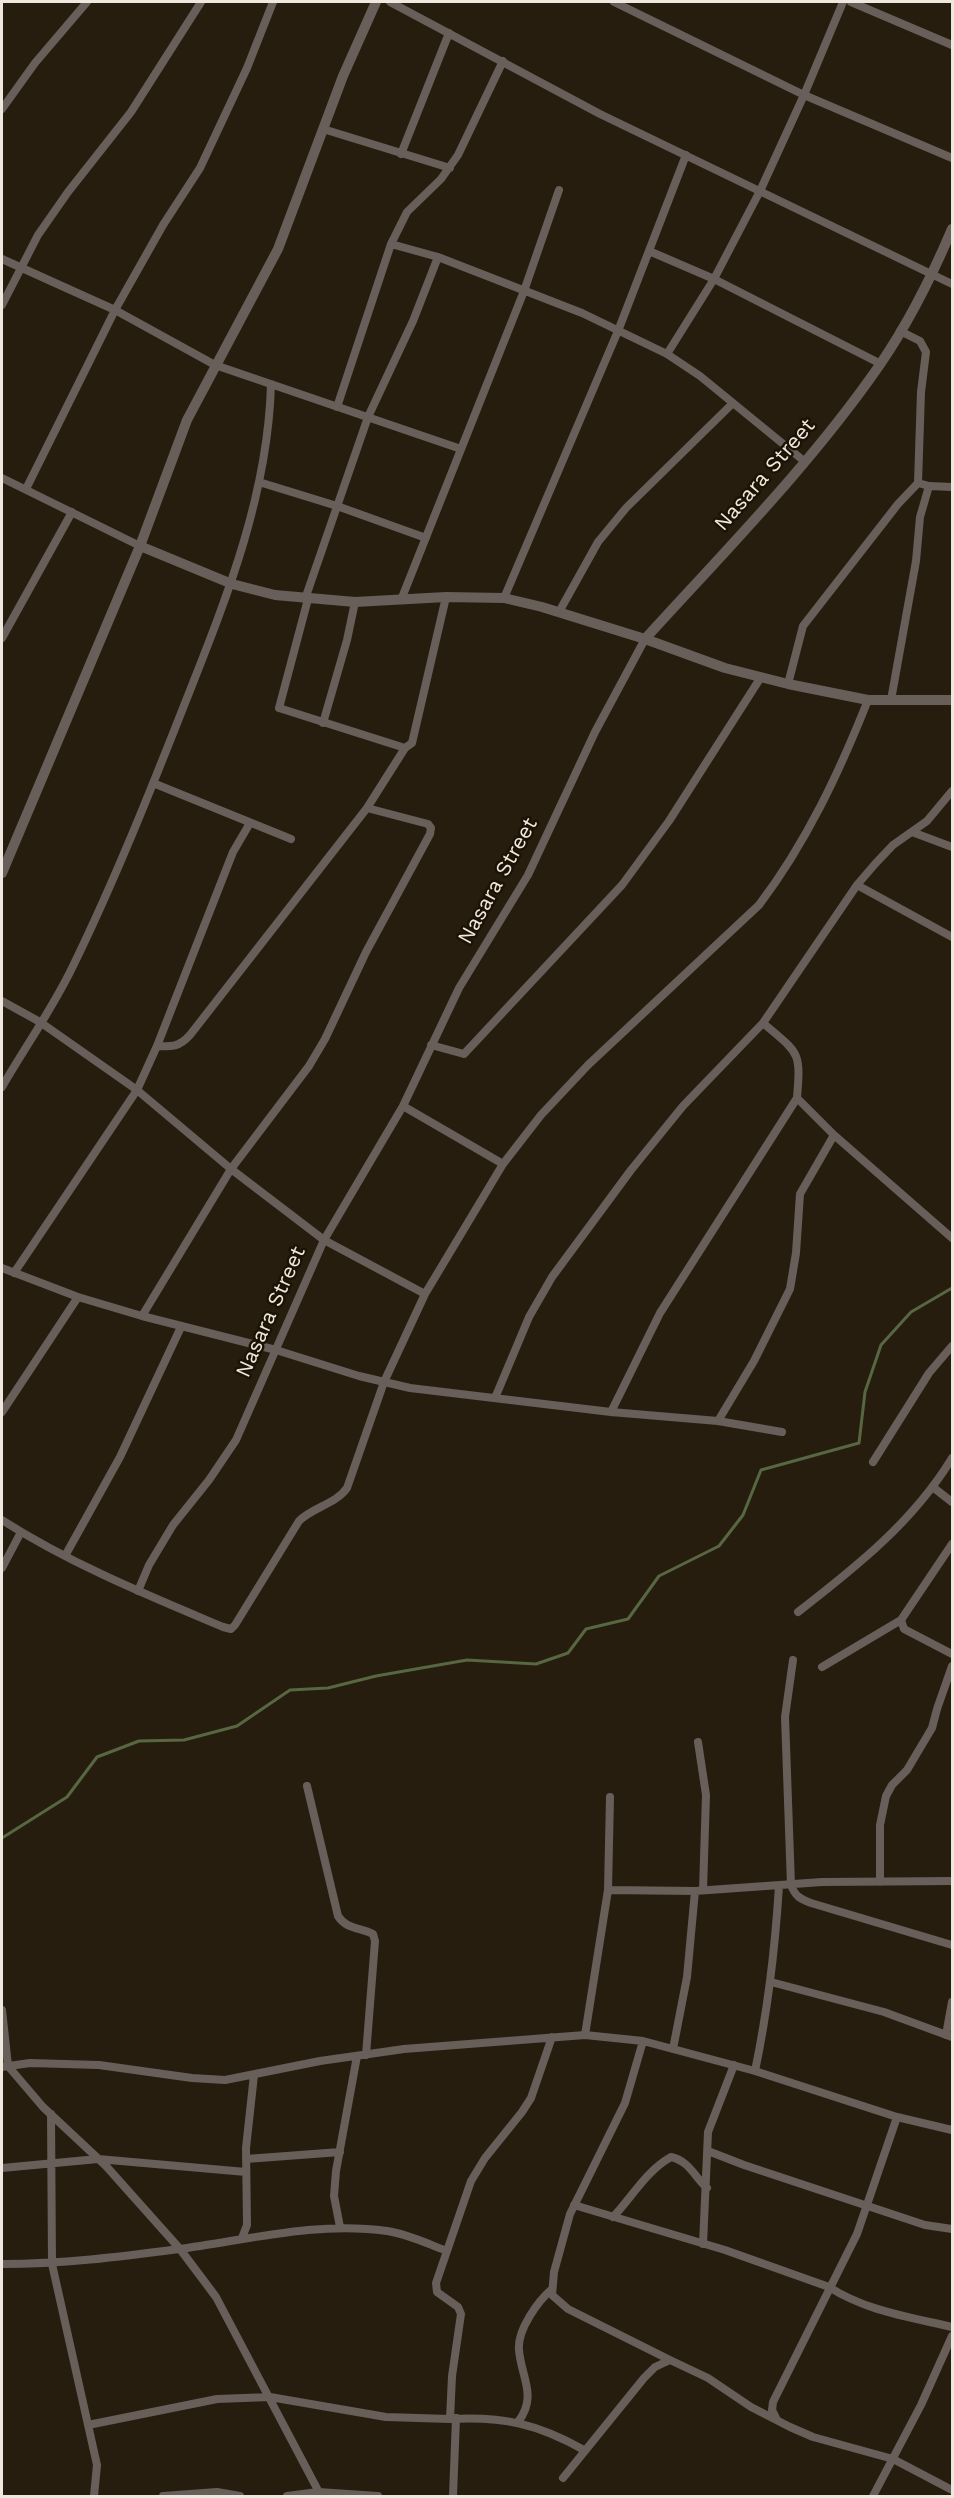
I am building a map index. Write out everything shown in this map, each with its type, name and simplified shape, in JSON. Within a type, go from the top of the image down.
[{"type":"street","points":[[2,109],[35,63],[87,2]]},
{"type":"street","points":[[2,305],[38,235],[68,192],[131,112],[201,2]]},
{"type":"street","points":[[26,489],[115,310],[163,225],[200,168],[247,68],[273,2]]},
{"type":"street","points":[[2,873],[140,546],[188,420],[278,249],[343,76],[376,2]]},
{"type":"street","points":[[390,2],[600,114],[952,284]]},
{"type":"street","points":[[614,2],[804,95],[952,158]]},
{"type":"street","points":[[667,354],[714,279],[760,190],[804,95],[843,2]]},
{"type":"street","points":[[851,2],[952,45]]},
{"type":"street","points":[[401,154],[449,33]]},
{"type":"street","points":[[337,407],[391,244],[407,212],[441,180],[450,168],[503,62]]},
{"type":"street","points":[[323,129],[450,168]]},
{"type":"street","points":[[504,598],[618,331],[686,155]]},
{"type":"street","points":[[401,600],[524,291],[560,190]]},
{"type":"street","name":"Nasara Street","points":[[138,1591],[149,1565],[173,1525],[209,1480],[236,1440],[324,1240],[403,1106],[459,988],[528,875],[595,732],[645,639],[804,461],[881,364],[933,274],[952,230]]},
{"type":"street","points":[[391,244],[438,257],[582,313],[667,354],[700,376],[804,461]]},
{"type":"street","points":[[649,251],[714,279],[881,364]]},
{"type":"street","points":[[405,748],[281,710],[278,706],[307,599],[368,417],[413,321],[438,257]]},
{"type":"street","points":[[2,259],[115,310],[215,365],[461,449]]},
{"type":"street","points":[[788,684],[803,626],[898,504],[918,483],[921,392],[926,352],[920,341],[900,331]]},
{"type":"street","points":[[2,1087],[74,965],[153,783],[232,584],[259,482],[269,432],[271,384]]},
{"type":"street","points":[[559,612],[598,542],[626,508],[733,403]]},
{"type":"street","points":[[2,478],[140,546],[232,584],[275,595],[356,602],[446,597],[504,598],[559,612],[645,639],[725,668],[788,684],[868,700],[952,697]]},
{"type":"street","points":[[259,482],[337,506],[426,538]]},
{"type":"street","points":[[918,483],[952,487]]},
{"type":"street","points":[[891,700],[914,571],[920,517],[929,486]]},
{"type":"street","points":[[2,638],[72,512]]},
{"type":"street","points":[[157,1046],[175,1047],[190,1035],[367,808],[405,748],[412,743],[446,597]]},
{"type":"street","points":[[323,723],[345,651],[356,602]]},
{"type":"street","points":[[431,1045],[464,1054],[622,885],[669,821],[761,677]]},
{"type":"street","points":[[2,1520],[64,1556],[138,1591],[231,1629],[299,1521],[307,1513],[341,1496],[346,1488],[384,1382],[425,1294],[503,1164],[541,1114],[588,1065],[759,905],[780,877],[816,815],[868,700]]},
{"type":"street","points":[[153,783],[291,839]]},
{"type":"street","points":[[495,1398],[529,1317],[552,1277],[631,1170],[683,1106],[763,1023],[857,885],[893,845],[927,821],[952,791]]},
{"type":"street","points":[[142,1316],[231,1169],[309,1066],[326,1039],[366,952],[430,834],[431,828],[428,824],[367,808]]},
{"type":"street","points":[[14,1273],[137,1090],[157,1046],[233,852],[250,823]]},
{"type":"street","points":[[912,832],[952,848]]},
{"type":"street","points":[[857,885],[952,937]]},
{"type":"street","points":[[2,1001],[40,1022],[137,1090],[231,1169],[324,1240],[425,1294]]},
{"type":"street","points":[[611,1412],[660,1313],[796,1098],[799,1071],[795,1050],[763,1023]]},
{"type":"street","points":[[796,1098],[834,1135],[952,1238]]},
{"type":"street","points":[[403,1106],[503,1164]]},
{"type":"street","points":[[718,1421],[754,1361],[789,1289],[796,1253],[800,1194],[834,1135]]},
{"type":"street","points":[[2,1268],[78,1297],[181,1328],[276,1350],[410,1388],[611,1412],[718,1421],[782,1432]]},
{"type":"street","points":[[2,1412],[78,1297]]},
{"type":"street","points":[[64,1556],[120,1457],[181,1328]]},
{"type":"street","points":[[873,1462],[929,1373],[952,1346]]},
{"type":"street","points":[[798,1612],[858,1566],[890,1536],[934,1488],[952,1458]]},
{"type":"street","points":[[934,1488],[952,1502]]},
{"type":"street","points":[[2,1568],[21,1532]]},
{"type":"street","points":[[822,1667],[901,1620],[952,1544]]},
{"type":"street","points":[[901,1620],[904,1629],[952,1654]]},
{"type":"street","points":[[794,1660],[785,1717],[791,1885],[798,1898],[952,1945]]},
{"type":"street","points":[[880,1882],[880,1825],[886,1796],[892,1785],[907,1770],[932,1728],[952,1666]]},
{"type":"street","points":[[673,2049],[687,1977],[689,1933],[699,1891],[706,1795],[698,1742]]},
{"type":"street","points":[[307,1786],[338,1917],[348,1927],[364,1929],[373,1934],[375,1941],[362,2055],[340,2152],[334,2196],[340,2228]]},
{"type":"street","points":[[585,2035],[608,1890],[610,1797]]},
{"type":"street","points":[[608,1890],[699,1891],[822,1882],[952,1881]]},
{"type":"street","points":[[755,2071],[771,1982],[779,1886]]},
{"type":"street","points":[[771,1982],[884,2012],[949,2036],[952,2002]]},
{"type":"street","points":[[2,2010],[5,2066],[98,2159],[180,2249],[216,2297],[320,2494]]},
{"type":"street","points":[[5,2066],[30,2063],[99,2065],[192,2078],[225,2080],[362,2055],[585,2035],[643,2042],[673,2049],[755,2071],[897,2117],[952,2130]]},
{"type":"street","points":[[453,2496],[452,2376],[461,2314],[458,2307],[435,2289],[471,2181],[485,2158],[531,2098],[552,2037]]},
{"type":"street","points":[[643,2042],[625,2103],[574,2205],[554,2272],[552,2295],[568,2309],[708,2378],[751,2407],[813,2437],[893,2459],[952,2490]]},
{"type":"street","points":[[703,2244],[711,2121],[734,2065]]},
{"type":"street","points":[[242,2238],[247,2224],[246,2159],[254,2075]]},
{"type":"street","points":[[51,2114],[52,2264],[97,2465],[94,2496]]},
{"type":"street","points":[[776,2418],[772,2410],[773,2402],[857,2234],[897,2117]]},
{"type":"street","points":[[708,2151],[926,2225],[952,2229]]},
{"type":"street","points":[[246,2159],[340,2152]]},
{"type":"street","points":[[613,2217],[633,2196],[645,2178],[661,2162],[670,2157],[689,2166],[707,2188]]},
{"type":"street","points":[[2,2168],[98,2159],[246,2172]]},
{"type":"street","points":[[574,2205],[703,2244],[829,2287],[882,2311],[952,2326]]},
{"type":"street","points":[[2,2264],[52,2264],[180,2249],[242,2238],[340,2228],[395,2232],[447,2251]]},
{"type":"street","points":[[518,2422],[525,2414],[528,2401],[525,2369],[519,2349],[521,2336],[533,2309],[552,2289]]},
{"type":"street","points":[[873,2496],[952,2336]]},
{"type":"street","points":[[563,2478],[644,2378],[655,2367],[670,2360]]},
{"type":"street","points":[[88,2425],[217,2399],[270,2397],[386,2417],[518,2422],[548,2431],[584,2450]]},
{"type":"street","points":[[163,2496],[217,2492],[240,2496]]},
{"type":"street","points":[[287,2496],[320,2494],[378,2496]]},
{"type":"waterway","points":[[2,1838],[67,1797],[97,1757],[139,1741],[184,1740],[237,1726],[290,1690],[328,1688],[376,1676],[467,1660],[536,1664],[568,1653],[586,1629],[628,1619],[659,1576],[719,1546],[743,1515],[761,1470],[859,1443],[865,1392],[881,1345],[911,1312],[952,1288]]}]
